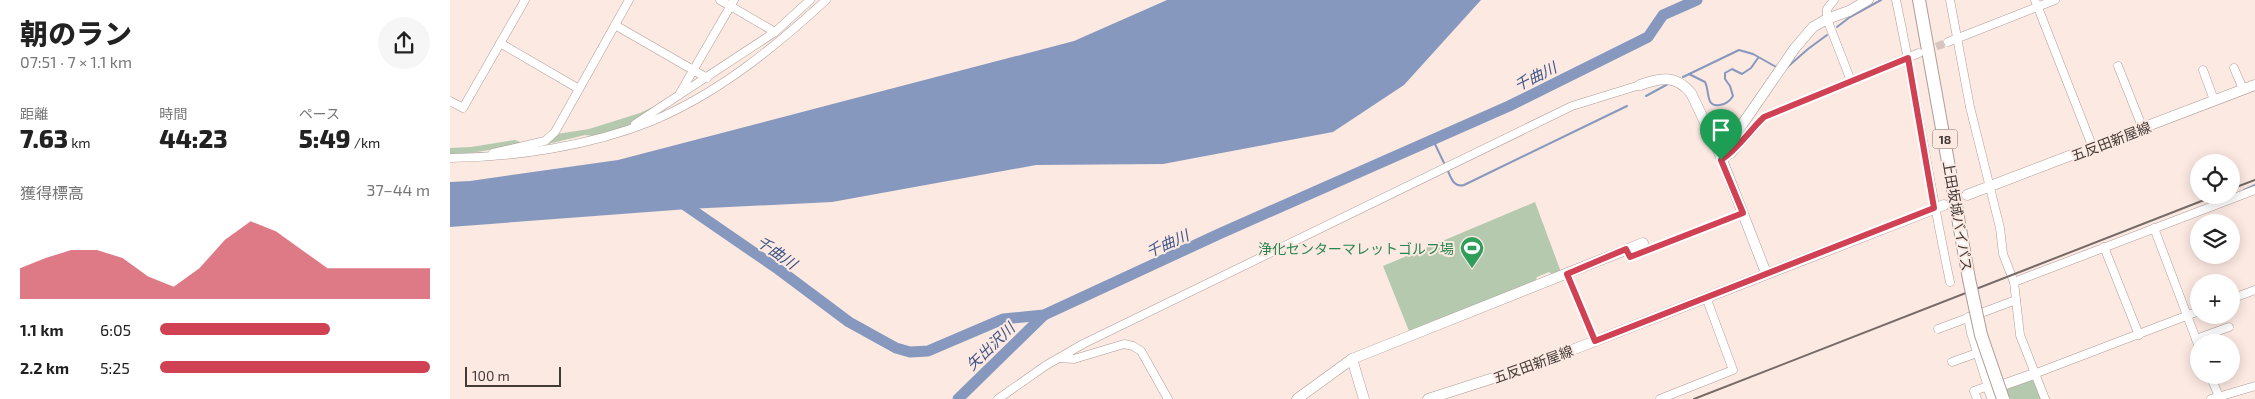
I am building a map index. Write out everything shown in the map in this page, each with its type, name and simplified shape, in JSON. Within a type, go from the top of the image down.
[{"type":"highway","name":"上田坂城バイパス","points":[[1919,0],[1969,279],[1982,335],[2004,399]]},
{"type":"street","points":[[450,101],[463,108],[525,0]]},
{"type":"street","points":[[478,157],[545,141],[554,132],[629,0]]},
{"type":"street","points":[[720,0],[732,3],[776,32]]},
{"type":"street","points":[[632,127],[776,32],[810,0]]},
{"type":"street","points":[[806,19],[816,0]]},
{"type":"street","points":[[450,158],[538,151],[595,138],[668,114],[764,54],[826,0]]},
{"type":"street","points":[[1834,0],[1827,10],[1827,19],[1851,81]]},
{"type":"street","points":[[1720,156],[1780,70],[1813,27],[1827,19],[1850,11],[1868,0]]},
{"type":"street","points":[[1896,0],[1939,206],[1950,282]]},
{"type":"street","points":[[1950,0],[1970,107],[2002,236],[2003,254],[2014,282],[2020,335],[2045,399]]},
{"type":"street","points":[[1948,42],[1957,40],[2036,3],[2055,0]]},
{"type":"street","points":[[679,95],[732,3]]},
{"type":"street","points":[[2036,3],[2093,148]]},
{"type":"street","points":[[615,25],[707,78]]},
{"type":"street","points":[[500,43],[579,89]]},
{"type":"street","points":[[1720,156],[1731,154],[1764,117],[1919,53]]},
{"type":"street","points":[[2118,66],[2144,129]]},
{"type":"street","points":[[2234,68],[2243,89]]},
{"type":"street","points":[[2203,70],[2214,100]]},
{"type":"street","points":[[998,399],[1091,340],[1572,106],[1665,78],[1674,79],[1686,86],[1694,99],[1720,156],[1766,273]]},
{"type":"street","name":"五反田新屋線","points":[[1967,196],[2255,85]]},
{"type":"street","points":[[2014,282],[2255,190]]},
{"type":"street","name":"五反田新屋線","points":[[1428,399],[1499,377],[1595,341],[1939,206]]},
{"type":"street","points":[[1626,249],[1630,257],[1743,213]]},
{"type":"street","points":[[2154,228],[2194,334]]},
{"type":"street","points":[[1297,399],[1352,359],[1642,243]]},
{"type":"street","points":[[2104,247],[2139,335]]},
{"type":"street","points":[[1567,274],[1595,341]]},
{"type":"street","points":[[2240,296],[2255,290]]},
{"type":"street","points":[[1660,399],[1733,370],[1706,297]]},
{"type":"street","points":[[1938,329],[2016,300]]},
{"type":"street","points":[[1977,399],[1974,391],[1990,391],[2188,315]]},
{"type":"street","points":[[1968,317],[1977,353],[1990,391]]},
{"type":"street","points":[[2209,334],[2228,327]]},
{"type":"street","points":[[1060,358],[1074,359],[1124,344],[1133,346],[1141,351],[1168,399]]},
{"type":"street","points":[[1952,362],[1977,353]]},
{"type":"street","points":[[1352,359],[1364,399]]},
{"type":"street","points":[[2213,384],[2217,398],[2255,386]]},
{"type":"green space","points":[[663,102],[630,125],[594,136],[585,135],[544,145],[557,134],[589,129],[640,113]]},
{"type":"green space","points":[[515,140],[523,143],[477,152],[450,154],[450,148],[471,147]]},
{"type":"green space","name":"浄化センターマレットゴルフ場","points":[[1535,202],[1561,272],[1553,275],[1549,272],[1537,277],[1535,281],[1409,331],[1383,266]]},
{"type":"green space","points":[[2032,380],[2035,382],[2042,399],[2009,399],[2005,389]]},
{"type":"water","points":[[1167,0],[1481,0],[1404,85],[1333,132],[1163,164],[1036,165],[832,202],[688,209],[450,227],[450,182],[470,181],[618,160],[1074,41]]},
{"type":"waterway","name":"千曲川","points":[[679,201],[778,269],[849,322],[896,348],[910,352],[928,351],[1003,319],[1044,315],[1219,234],[1509,106],[1648,37],[1663,15],[1697,0]]},
{"type":"waterway","points":[[1837,27],[1850,17],[1881,0]]},
{"type":"waterway","points":[[1784,70],[1827,35]]},
{"type":"waterway","points":[[1683,77],[1739,50],[1753,54],[1778,68]]},
{"type":"waterway","points":[[1689,74],[1705,82],[1712,104],[1722,105],[1733,96],[1730,86],[1725,79],[1725,73],[1732,69],[1742,74],[1751,68],[1758,58]]},
{"type":"waterway","points":[[1646,96],[1668,84]]},
{"type":"waterway","points":[[1447,169],[1457,185],[1464,185],[1627,106]]},
{"type":"waterway","points":[[1433,140],[1445,165]]},
{"type":"waterway","points":[[2244,190],[2255,185]]},
{"type":"waterway","name":"矢出沢川","points":[[958,399],[1044,315]]},
{"type":"tunnel","points":[[1925,51],[1948,42]]},
{"type":"railway","points":[[2240,186],[2255,180]]},
{"type":"railway","points":[[1694,399],[2194,204]]},
{"type":"place","name":"浄化センターマレットゴルフ場","points":[[1472,269]]},
{"type":"route","points":[[1908,58],[1923,135],[1934,208],[1595,341],[1567,274],[1626,249],[1630,257],[1743,213],[1721,160],[1731,154],[1764,117],[1908,58]]}]
